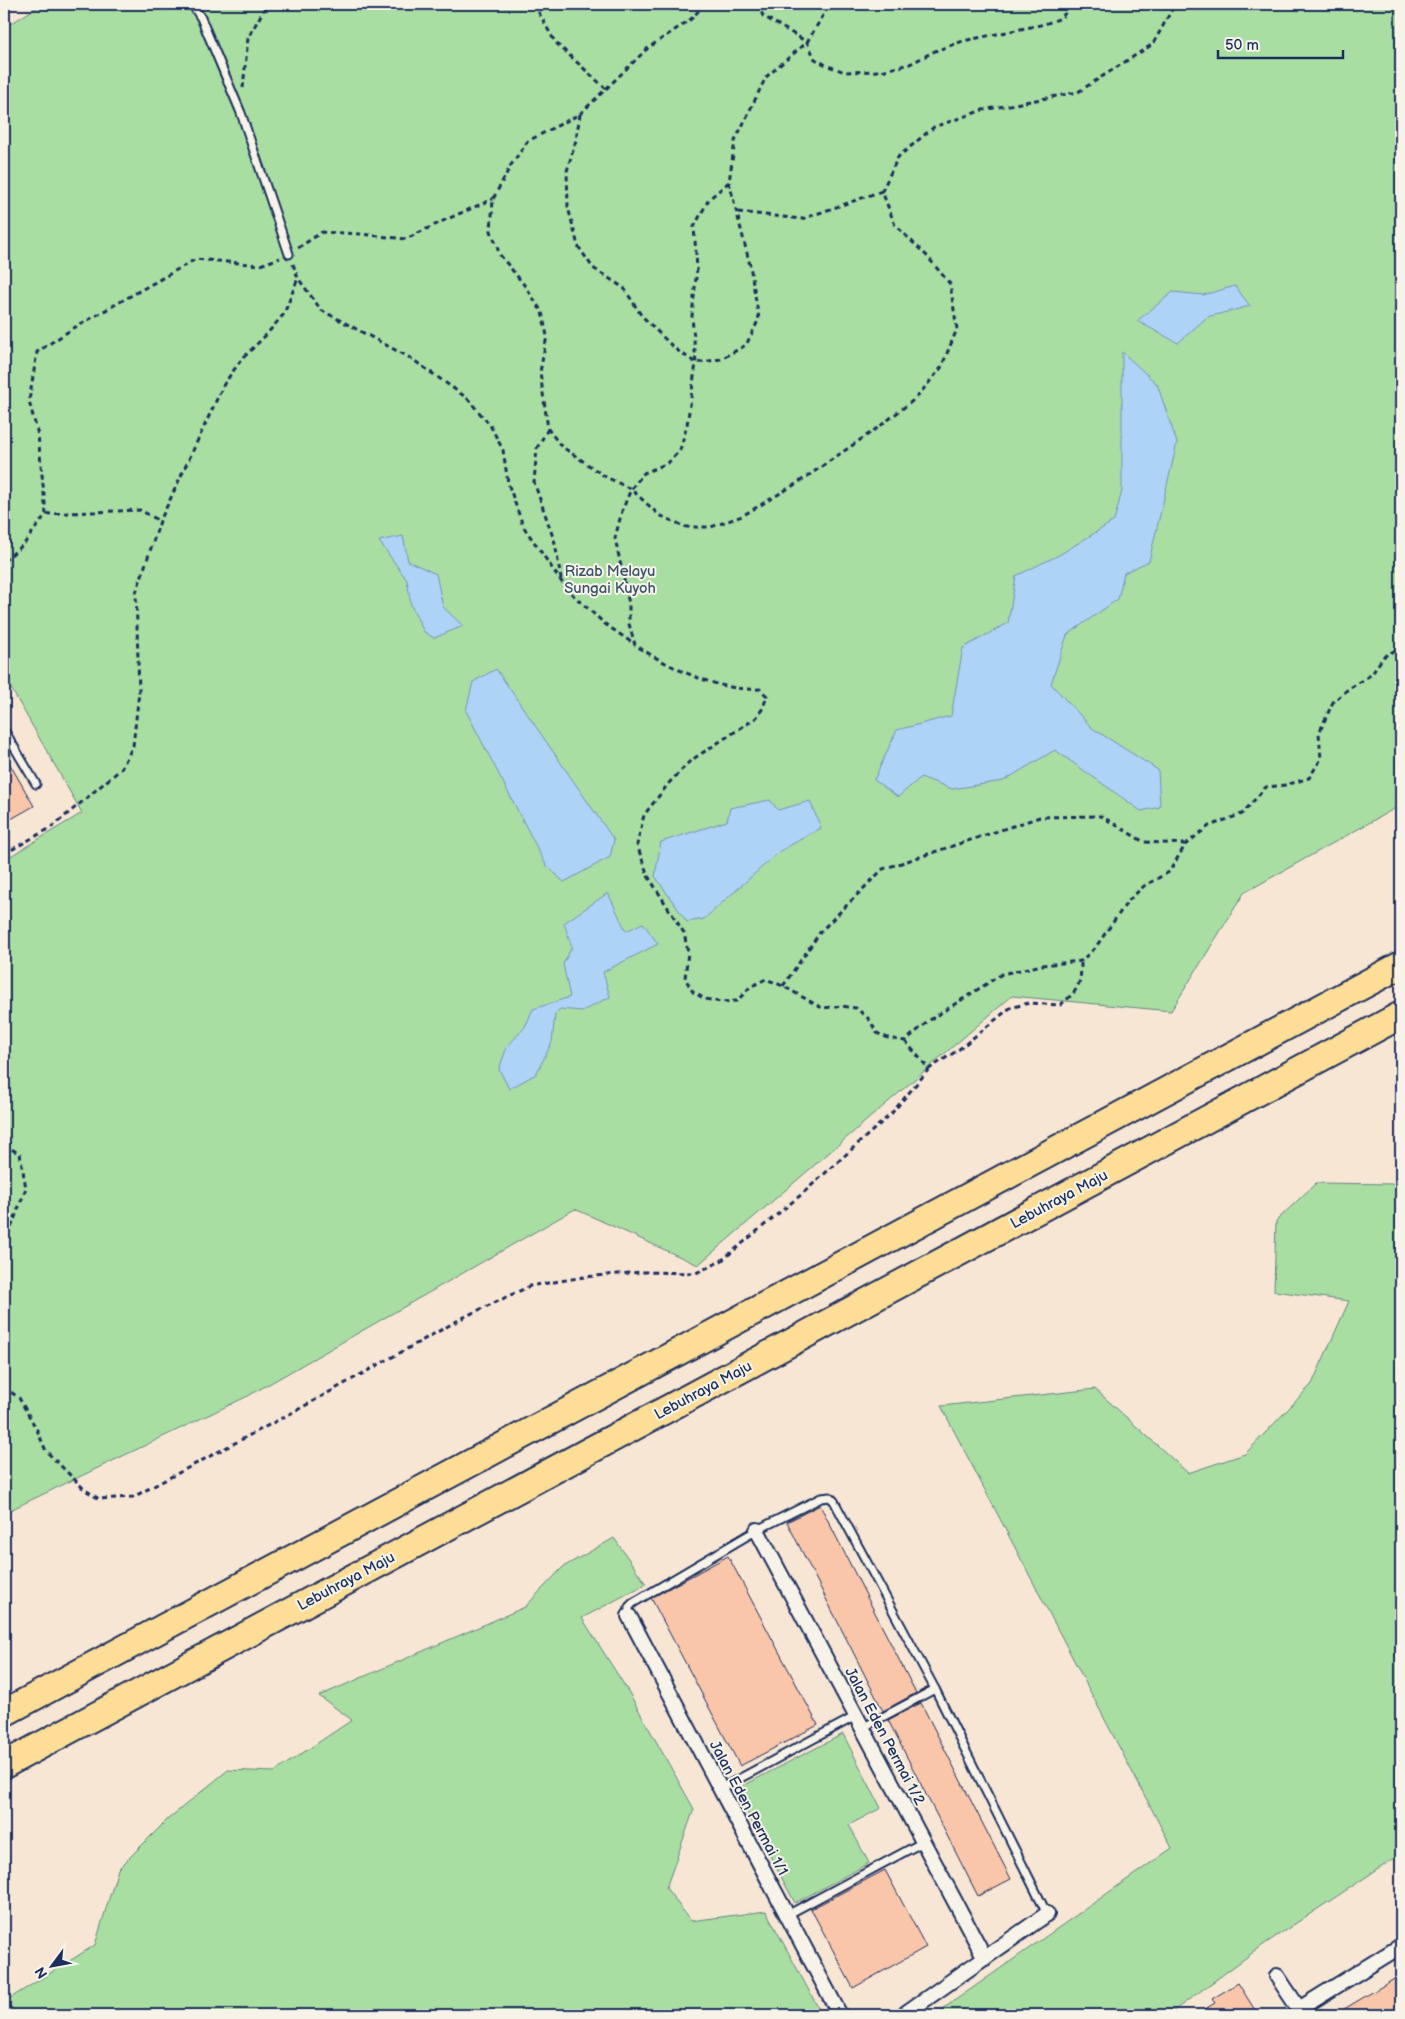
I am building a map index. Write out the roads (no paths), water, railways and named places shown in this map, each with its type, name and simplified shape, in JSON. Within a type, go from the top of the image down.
[{"type":"highway","points":[[4,1713],[1401,965]]},
{"type":"highway","name":"Lebuhraya Maju","points":[[4,1765],[1401,1015]]},
{"type":"highway","points":[[1370,1032],[1401,1019]]},
{"type":"street","name":"Jalan Eden Permai 1/2","points":[[757,1530],[985,1958]]},
{"type":"street","name":"Jalan Eden Permai 1/1","points":[[629,1616],[840,2015]]},
{"type":"street","points":[[903,2015],[1047,1914]]},
{"type":"street","points":[[1277,1976],[1301,2012],[1401,1946]]},
{"type":"lane","points":[[192,4],[201,18],[241,113],[289,254]]},
{"type":"lane","points":[[4,730],[36,784]]},
{"type":"lane","points":[[629,1616],[629,1607],[633,1603],[757,1530],[821,1498],[830,1497],[834,1501],[934,1689],[1047,1914]]},
{"type":"lane","points":[[720,1788],[859,1722],[934,1689]]},
{"type":"lane","points":[[787,1915],[923,1842]]},
{"type":"water","points":[[1235,286],[1250,306],[1207,317],[1178,343],[1137,321],[1173,292],[1203,295]]},
{"type":"water","points":[[1122,352],[1157,384],[1177,443],[1149,561],[1124,573],[1118,599],[1067,635],[1051,684],[1092,728],[1158,770],[1160,807],[1141,811],[1055,750],[1003,781],[952,789],[921,777],[898,797],[874,780],[897,730],[951,716],[963,648],[1008,623],[1016,576],[1059,555],[1114,521],[1122,491]]},
{"type":"water","points":[[403,536],[408,561],[436,574],[443,607],[463,626],[434,638],[424,632],[411,605],[407,580],[379,541]]},
{"type":"water","points":[[496,669],[614,840],[610,857],[564,882],[546,865],[466,711],[473,682]]},
{"type":"water","points":[[770,800],[778,810],[810,801],[821,828],[780,851],[704,919],[687,922],[655,876],[661,842],[727,821],[730,808]]},
{"type":"water","points":[[608,893],[626,931],[643,923],[658,944],[603,972],[610,997],[582,1011],[560,1009],[555,1014],[552,1042],[536,1074],[509,1089],[499,1069],[507,1047],[525,1027],[533,1009],[570,997],[563,964],[572,947],[564,923]]},
{"type":"park label","name":"Rizab Melayu Sungai Kuyoh","points":[[610,580]]}]
